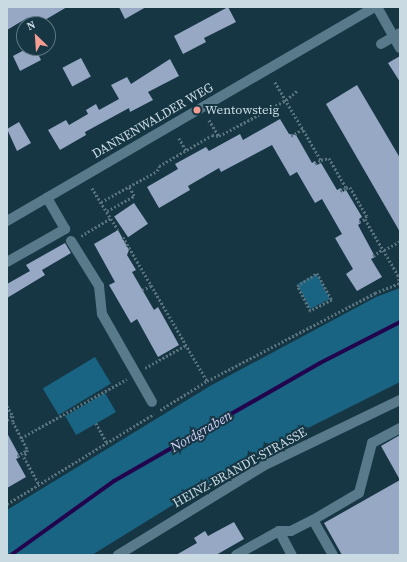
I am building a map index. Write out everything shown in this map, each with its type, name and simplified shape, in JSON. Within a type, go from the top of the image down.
[{"type":"street","points":[[376,7],[397,35],[400,48]]},
{"type":"street","name":"DANNENWALDER WEG","points":[[7,221],[376,7]]},
{"type":"street","points":[[381,44],[397,35]]},
{"type":"street","points":[[7,262],[65,229],[47,198]]},
{"type":"street","points":[[71,241],[99,286],[102,314],[152,402]]},
{"type":"street","name":"HEINZ-BRANDT-STRASSE","points":[[118,555],[263,466],[400,400]]},
{"type":"street","points":[[236,555],[279,531],[292,531],[359,493],[372,443],[400,428]]},
{"type":"street","points":[[313,520],[333,555]]},
{"type":"street","points":[[279,531],[292,555]]},
{"type":"path","points":[[275,82],[321,160]]},
{"type":"path","points":[[101,202],[129,187],[212,135],[219,136],[286,100],[298,90]]},
{"type":"path","points":[[209,120],[219,136]]},
{"type":"path","points":[[291,136],[303,129]]},
{"type":"path","points":[[179,138],[186,150]]},
{"type":"path","points":[[315,164],[321,160],[329,158],[346,188]]},
{"type":"path","points":[[106,211],[130,200],[134,196],[129,187]]},
{"type":"path","points":[[7,504],[207,381],[375,293],[400,283],[398,275],[365,219],[367,216],[350,187],[340,191]]},
{"type":"path","points":[[92,188],[118,230]]},
{"type":"path","points":[[90,230],[111,218]]},
{"type":"path","points":[[359,222],[365,219]]},
{"type":"path","points":[[122,238],[207,381]]},
{"type":"path","points":[[373,256],[400,241]]},
{"type":"path","points":[[318,272],[332,300],[310,311],[297,286],[318,272]]},
{"type":"path","points":[[142,290],[151,286]]},
{"type":"path","points":[[21,438],[186,345]]},
{"type":"path","points":[[7,406],[13,416],[12,422],[28,450]]},
{"type":"path","points":[[7,420],[13,416]]},
{"type":"path","points":[[96,423],[107,443]]},
{"type":"path","points":[[17,456],[28,450]]},
{"type":"path","points":[[28,450],[24,457],[40,484]]},
{"type":"shaded area","points":[[317,274],[330,299],[310,309],[297,284]]},
{"type":"shaded area","points":[[400,288],[400,382],[252,456],[92,555],[7,555],[7,510],[210,386],[376,297]]},
{"type":"shaded area","points":[[95,357],[111,384],[59,415],[43,388]]},
{"type":"shaded area","points":[[105,393],[116,412],[76,435],[65,416]]},
{"type":"building","points":[[7,7],[67,7],[52,16],[16,16],[16,25],[7,30]]},
{"type":"building","points":[[119,7],[146,7],[125,19]]},
{"type":"building","points":[[228,7],[236,22],[204,38],[206,42],[183,54],[174,36]]},
{"type":"building","points":[[16,54],[16,56],[39,56],[41,60],[20,71],[13,56]]},
{"type":"building","points":[[400,56],[400,82],[388,63]]},
{"type":"building","points":[[81,58],[91,77],[72,86],[62,68]]},
{"type":"building","points":[[170,59],[179,76],[148,92],[153,100],[130,112],[129,108],[85,132],[86,135],[60,150],[48,130],[66,120],[69,125],[88,114],[86,110],[96,104],[99,110],[119,99],[111,85],[127,77],[131,84]]},
{"type":"building","points":[[357,85],[400,158],[400,232],[326,104]]},
{"type":"building","points":[[280,119],[289,134],[296,135],[312,163],[315,161],[317,165],[321,163],[337,190],[341,188],[343,192],[346,190],[362,217],[359,219],[361,223],[358,225],[375,257],[371,259],[382,277],[357,291],[346,274],[353,269],[335,238],[342,234],[322,199],[315,203],[297,172],[290,176],[272,145],[221,172],[219,168],[188,186],[190,190],[159,208],[147,187],[178,169],[175,164],[206,147],[209,151],[240,134],[243,140]]},
{"type":"building","points":[[19,122],[31,143],[17,151],[7,129]]},
{"type":"building","points":[[134,203],[148,224],[128,237],[114,216]]},
{"type":"building","points":[[118,230],[129,250],[127,255],[136,270],[132,272],[154,310],[158,307],[179,345],[158,357],[137,319],[131,323],[109,285],[115,282],[94,244]]},
{"type":"building","points":[[65,243],[71,253],[42,270],[45,275],[7,298],[7,284],[30,271],[26,265]]},
{"type":"building","points":[[7,433],[20,457],[16,459],[26,477],[7,488]]},
{"type":"building","points":[[400,435],[400,480],[381,446]]},
{"type":"building","points":[[400,480],[400,555],[342,555],[324,523]]},
{"type":"building","points":[[234,522],[244,539],[216,555],[176,555],[197,543],[194,538],[205,531],[208,536]]},
{"type":"waterway","name":"Nordgraben","points":[[11,555],[114,481],[320,363],[400,322]]},
{"type":"place","name":"Wentowsteig","points":[[197,110]]}]
